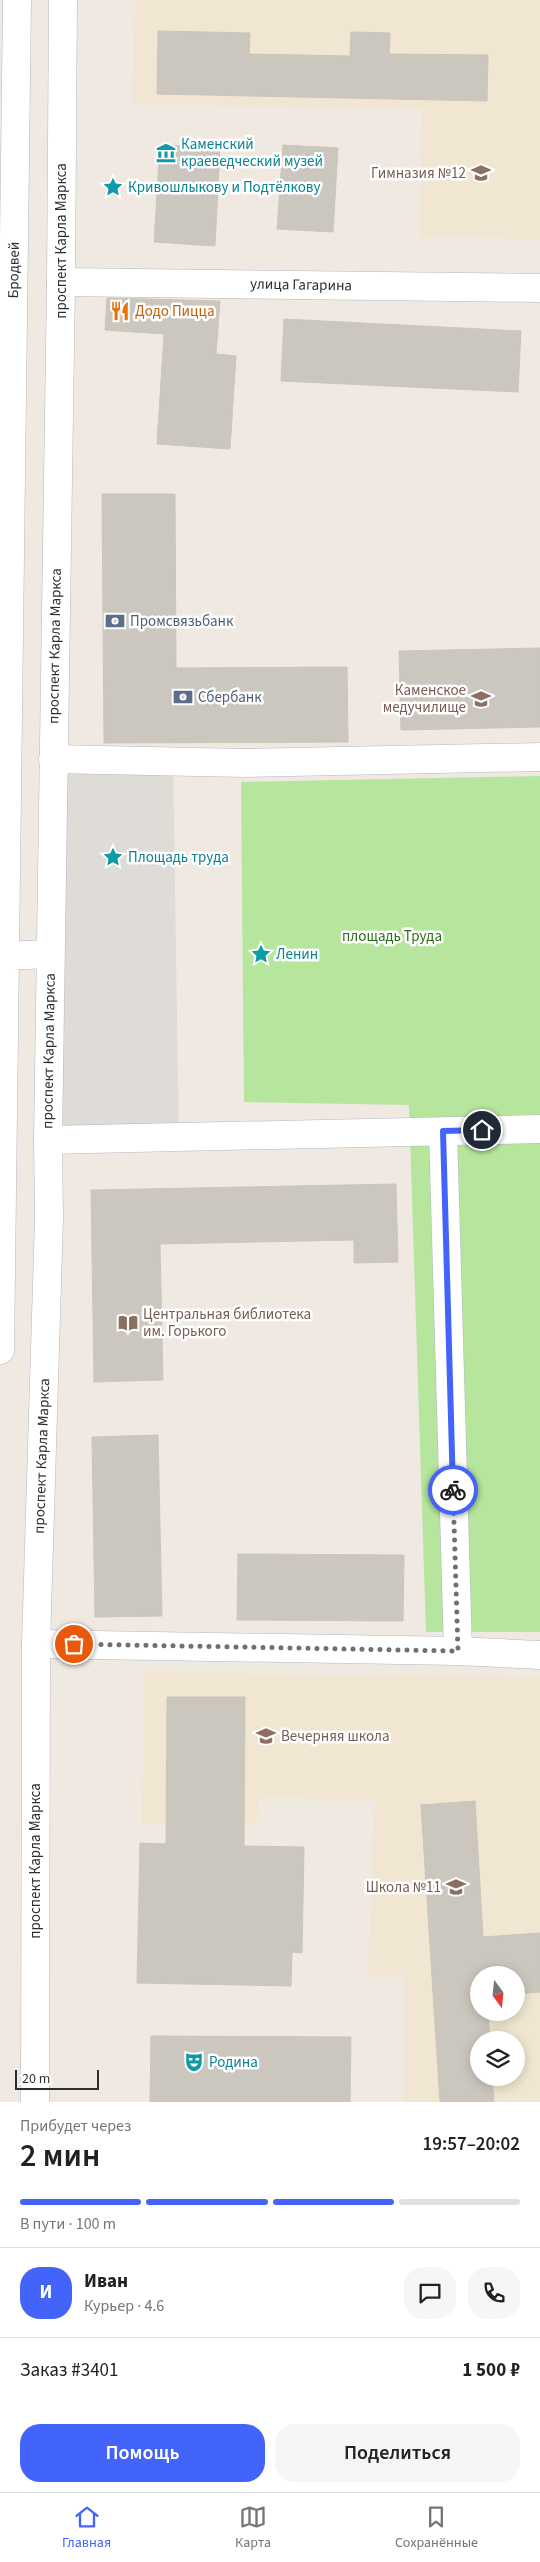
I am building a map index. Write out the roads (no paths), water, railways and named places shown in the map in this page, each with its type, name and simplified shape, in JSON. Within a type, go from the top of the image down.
[{"type":"street","name":"Бродвей","points":[[0,1350],[2,956],[17,0]]},
{"type":"street","name":"проспект Карла Маркса","points":[[35,2102],[36,1644],[49,1218],[50,954],[61,282],[63,0]]},
{"type":"street","name":"улица Гагарина","points":[[61,282],[540,288]]},
{"type":"street","points":[[53,760],[245,763],[540,757]]},
{"type":"street","points":[[2,956],[50,954]]},
{"type":"street","points":[[48,1140],[540,1129]]},
{"type":"street","points":[[443,1131],[458,1651]]},
{"type":"street","points":[[36,1644],[540,1654]]},
{"type":"place","name":"Каменский краеведческий музей","points":[[166,153]]},
{"type":"place","name":"Гимназия №12","points":[[481,173]]},
{"type":"place","name":"Кривошлыкову и Подтёлкову","points":[[113,187]]},
{"type":"place","name":"Додо Пицца","points":[[120,311]]},
{"type":"place","name":"Промсвязьбанк","points":[[115,621]]},
{"type":"place","name":"Сбербанк","points":[[183,697]]},
{"type":"place","name":"Каменское медучилище","points":[[481,699]]},
{"type":"place","name":"Площадь труда","points":[[113,857]]},
{"type":"place","name":"Ленин","points":[[261,954]]},
{"type":"place","name":"Центральная библиотека им. Горького","points":[[128,1323]]},
{"type":"place","name":"Вечерняя школа","points":[[266,1736]]},
{"type":"place","name":"Школа №11","points":[[456,1887]]},
{"type":"place","name":"Родина","points":[[194,2062]]},
{"type":"park label","name":"площадь Труда","points":[[392,936]]}]
